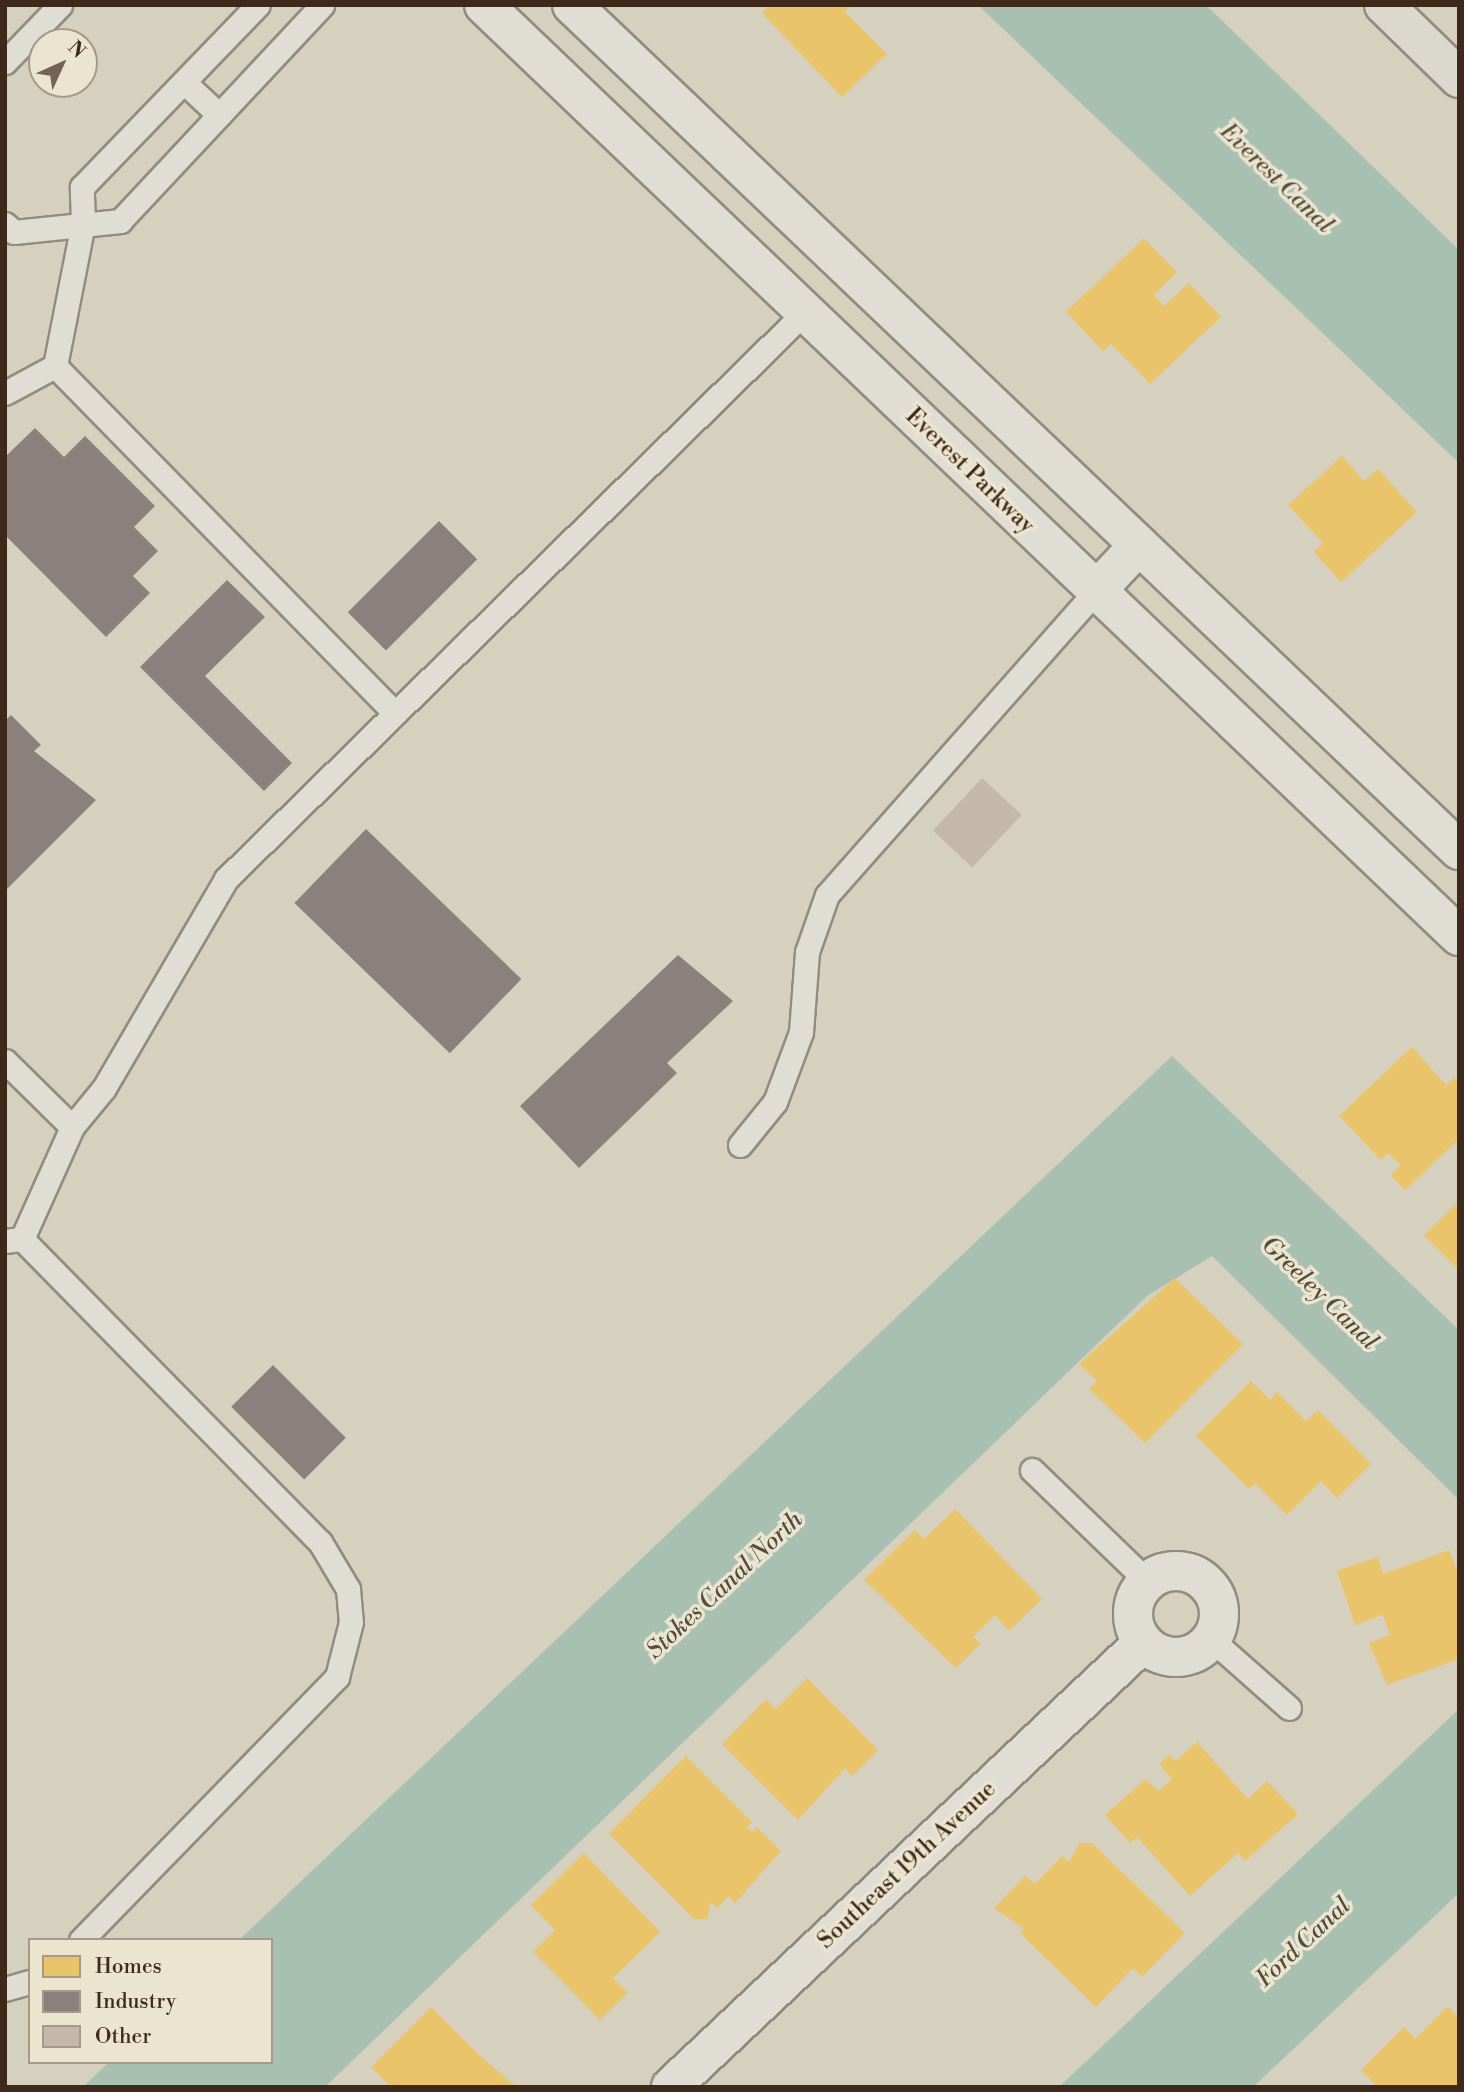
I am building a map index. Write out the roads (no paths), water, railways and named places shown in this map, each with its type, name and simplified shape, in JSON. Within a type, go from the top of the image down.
[{"type":"highway","points":[[1384,5],[1459,78]]},
{"type":"street","name":"Everest Parkway","points":[[484,5],[1459,936]]},
{"type":"street","points":[[572,5],[1459,850]]},
{"type":"street","points":[[804,313],[846,268]]},
{"type":"street","points":[[1096,591],[1139,545]]},
{"type":"street","points":[[1173,1571],[1199,1577],[1216,1599],[1211,1639],[1178,1657],[1143,1643],[1133,1604],[1147,1580],[1173,1571]]},
{"type":"street","name":"Southeast 19th Avenue","points":[[671,2087],[1143,1643]]},
{"type":"lane","points":[[5,62],[60,5]]},
{"type":"lane","points":[[55,366],[83,223],[82,187],[258,5]]},
{"type":"lane","points":[[8,230],[120,221],[321,5]]},
{"type":"lane","points":[[184,82],[219,115]]},
{"type":"lane","points":[[83,1938],[337,1677],[351,1622],[348,1589],[320,1542],[14,1240],[72,1128],[104,1088],[226,879],[804,313]]},
{"type":"lane","points":[[55,366],[395,713]]},
{"type":"lane","points":[[5,393],[55,366]]},
{"type":"lane","points":[[740,1145],[775,1102],[801,1032],[807,952],[827,895],[1096,591]]},
{"type":"lane","points":[[5,1061],[72,1128]]},
{"type":"lane","points":[[1032,1470],[1147,1580]]},
{"type":"lane","points":[[1211,1639],[1289,1708]]},
{"type":"lane","points":[[5,1989],[28,1983]]},
{"type":"water","name":"Everest Canal","points":[[978,5],[1206,5],[1459,250],[1459,463]]},
{"type":"water","points":[[1172,1056],[1459,1330],[1459,1500],[1212,1256],[1147,1296],[325,2087],[83,2087],[107,2064],[273,2064],[273,1938],[241,1938]]},
{"type":"water","name":"Ford Canal","points":[[1459,1709],[1459,1893],[1253,2087],[1059,2087]]},
{"type":"water label","name":"Greeley Canal","points":[[1319,1294]]},
{"type":"water label","name":"Stokes Canal North","points":[[725,1586]]}]
